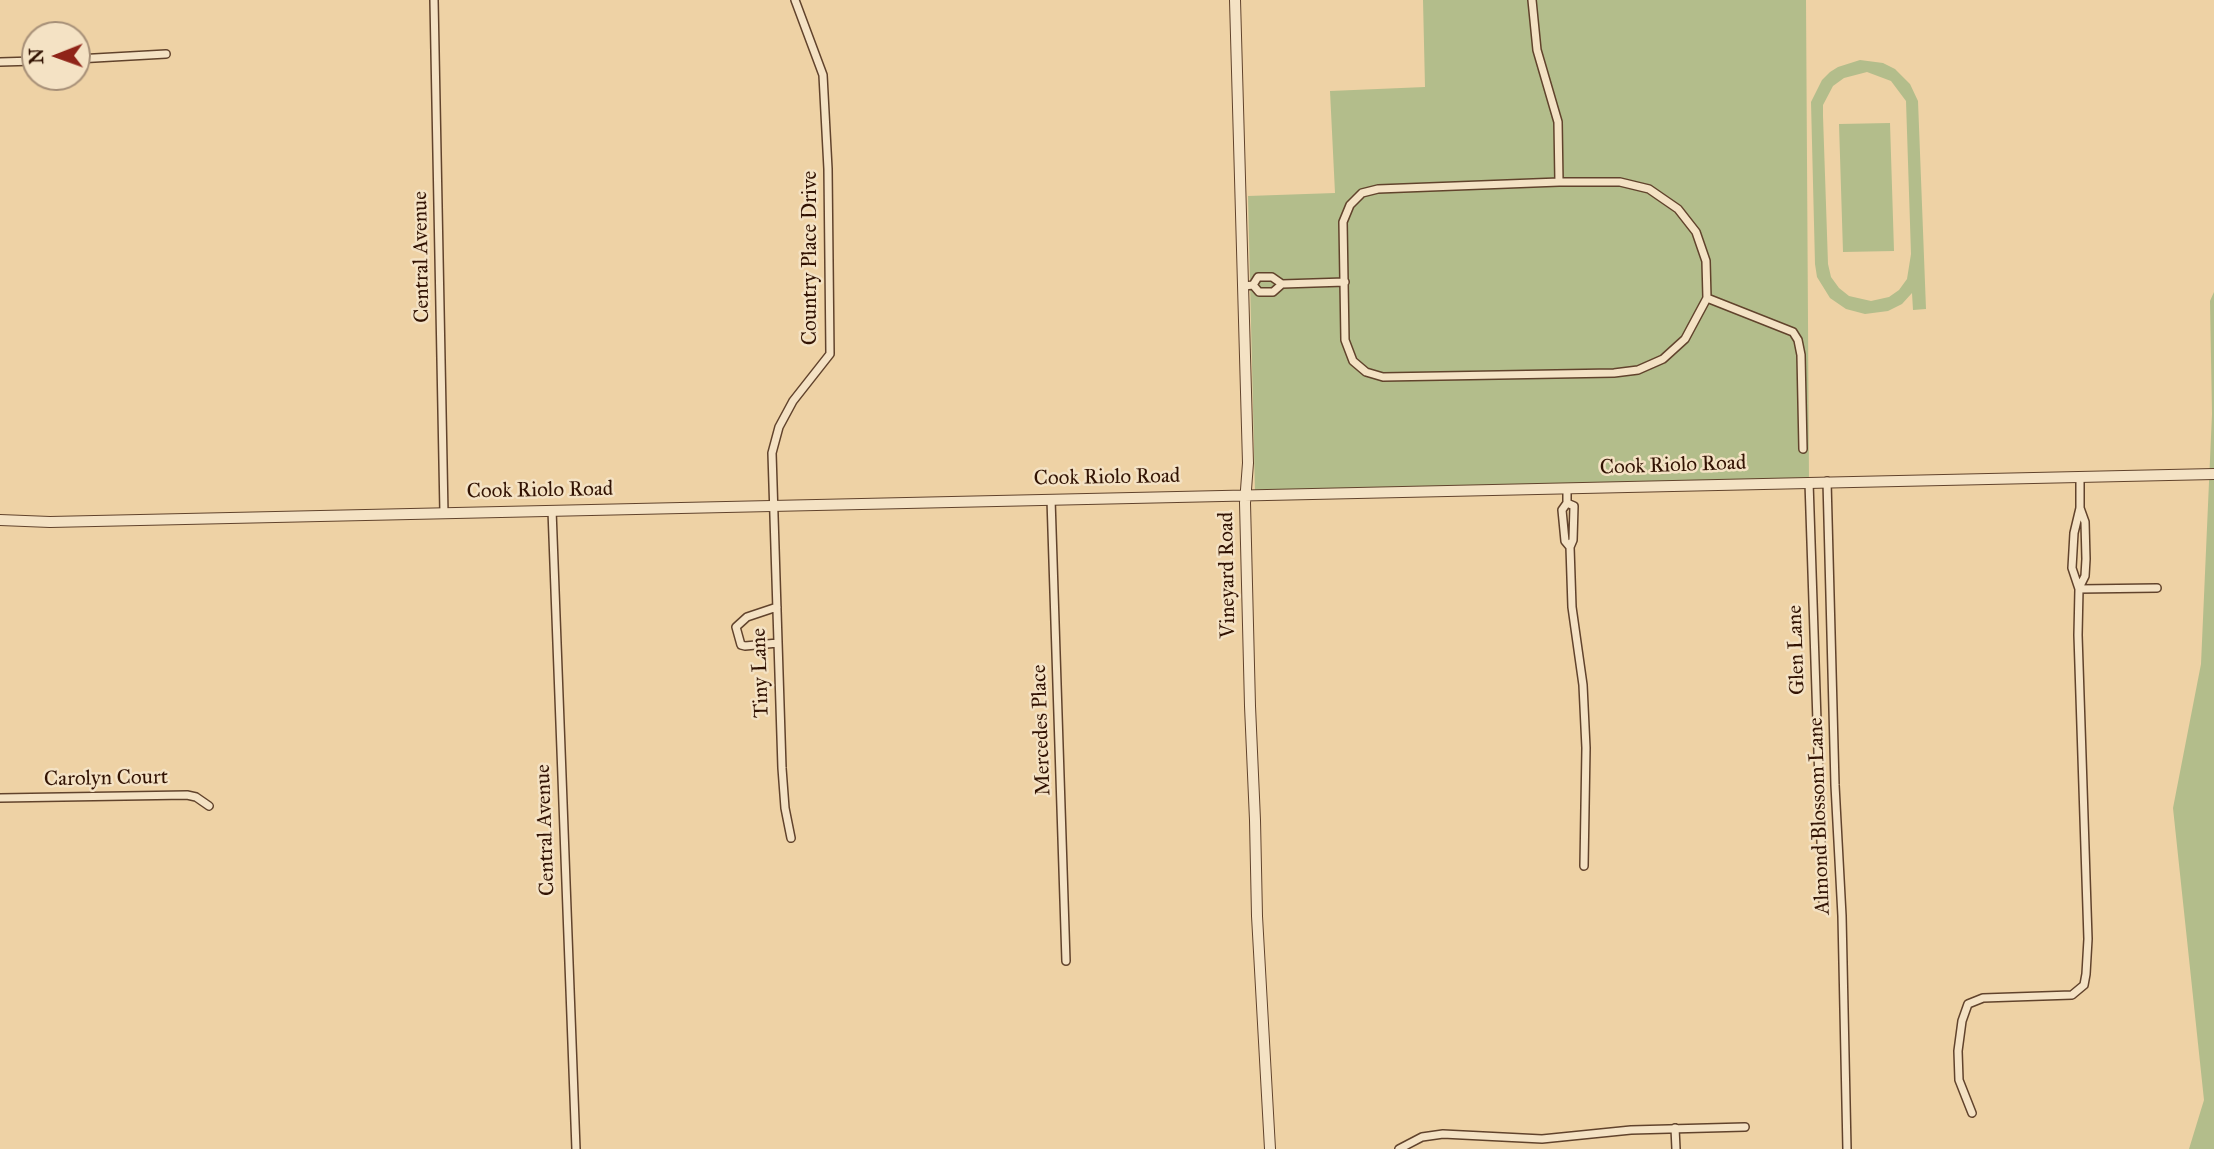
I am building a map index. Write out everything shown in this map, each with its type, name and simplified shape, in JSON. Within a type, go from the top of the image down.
[{"type":"street","name":"Central Avenue","points":[[434,0],[444,513]]},
{"type":"street","name":"Country Place Drive","points":[[774,505],[772,453],[779,427],[793,401],[830,354],[828,169],[823,75],[795,0]]},
{"type":"street","name":"Vineyard Road","points":[[1235,0],[1248,285],[1246,494],[1257,916],[1270,1149]]},
{"type":"street","points":[[1532,0],[1537,50],[1558,122],[1559,182]]},
{"type":"street","points":[[91,57],[166,54]]},
{"type":"street","points":[[0,62],[21,61]]},
{"type":"street","points":[[1620,182],[1649,190],[1678,209],[1696,232],[1706,261],[1707,298],[1685,339],[1663,359],[1638,370],[1614,373],[1383,377],[1366,372],[1353,361],[1345,341],[1345,282],[1343,222],[1350,205],[1362,193],[1378,188],[1620,182]]},
{"type":"street","points":[[1282,285],[1272,277],[1258,277],[1248,285],[1259,292],[1273,292],[1282,285],[1345,282]]},
{"type":"street","points":[[1707,298],[1793,332],[1801,355],[1802,449]]},
{"type":"street","name":"Cook Riolo Road","points":[[0,520],[64,522],[2214,474]]},
{"type":"street","points":[[1972,1112],[1959,1080],[1958,1051],[1962,1021],[1968,1004],[1983,998],[2060,997],[2072,995],[2084,985],[2088,939],[2078,649],[2079,589],[2072,568],[2074,533],[2080,508],[2080,476]]},
{"type":"street","name":"Almond Blossom Lane","points":[[1827,481],[1847,1149]]},
{"type":"street","name":"Glen Lane","points":[[1810,482],[1822,901]]},
{"type":"street","points":[[1567,488],[1567,503],[1562,510],[1564,541],[1570,547]]},
{"type":"street","name":"Mercedes Place","points":[[1051,499],[1066,961]]},
{"type":"street","points":[[1567,503],[1574,506],[1573,540],[1570,547],[1572,607],[1583,685],[1586,736],[1584,866]]},
{"type":"street","name":"Tiny Lane","points":[[774,505],[782,768],[785,808],[791,838]]},
{"type":"street","points":[[2079,589],[2085,576],[2086,559],[2085,522],[2080,508]]},
{"type":"street","name":"Central Avenue","points":[[552,510],[576,1149]]},
{"type":"street","points":[[1563,525],[1574,525]]},
{"type":"street","points":[[2079,589],[2157,588]]},
{"type":"street","points":[[777,607],[747,617],[736,627],[741,645],[778,643]]},
{"type":"street","name":"Carolyn Court","points":[[0,798],[187,795],[197,797],[209,806]]},
{"type":"street","points":[[1399,1149],[1422,1137],[1443,1134],[1465,1134],[1502,1143],[1600,1132],[1745,1126]]},
{"type":"street","points":[[1675,1128],[1676,1149]]},
{"type":"green space","points":[[1423,0],[1806,0],[1809,482],[1255,494],[1248,196],[1335,193],[1330,91],[1425,87]]},
{"type":"green space","points":[[1860,60],[1883,63],[1895,69],[1910,84],[1918,101],[1926,309],[1913,310],[1912,293],[1902,304],[1888,311],[1865,314],[1846,309],[1830,298],[1817,277],[1811,102],[1822,80],[1838,67]],"holes":[[[1867,72],[1891,81],[1906,101],[1911,254],[1907,279],[1899,290],[1889,297],[1871,301],[1849,296],[1831,277],[1828,264],[1823,105],[1833,86],[1844,78]]]},
{"type":"green space","points":[[1890,123],[1894,251],[1843,252],[1839,124]]},
{"type":"green space","points":[[2214,292],[2214,1149],[2189,1149],[2204,1100],[2173,808],[2201,664],[2212,414],[2210,301]]}]
